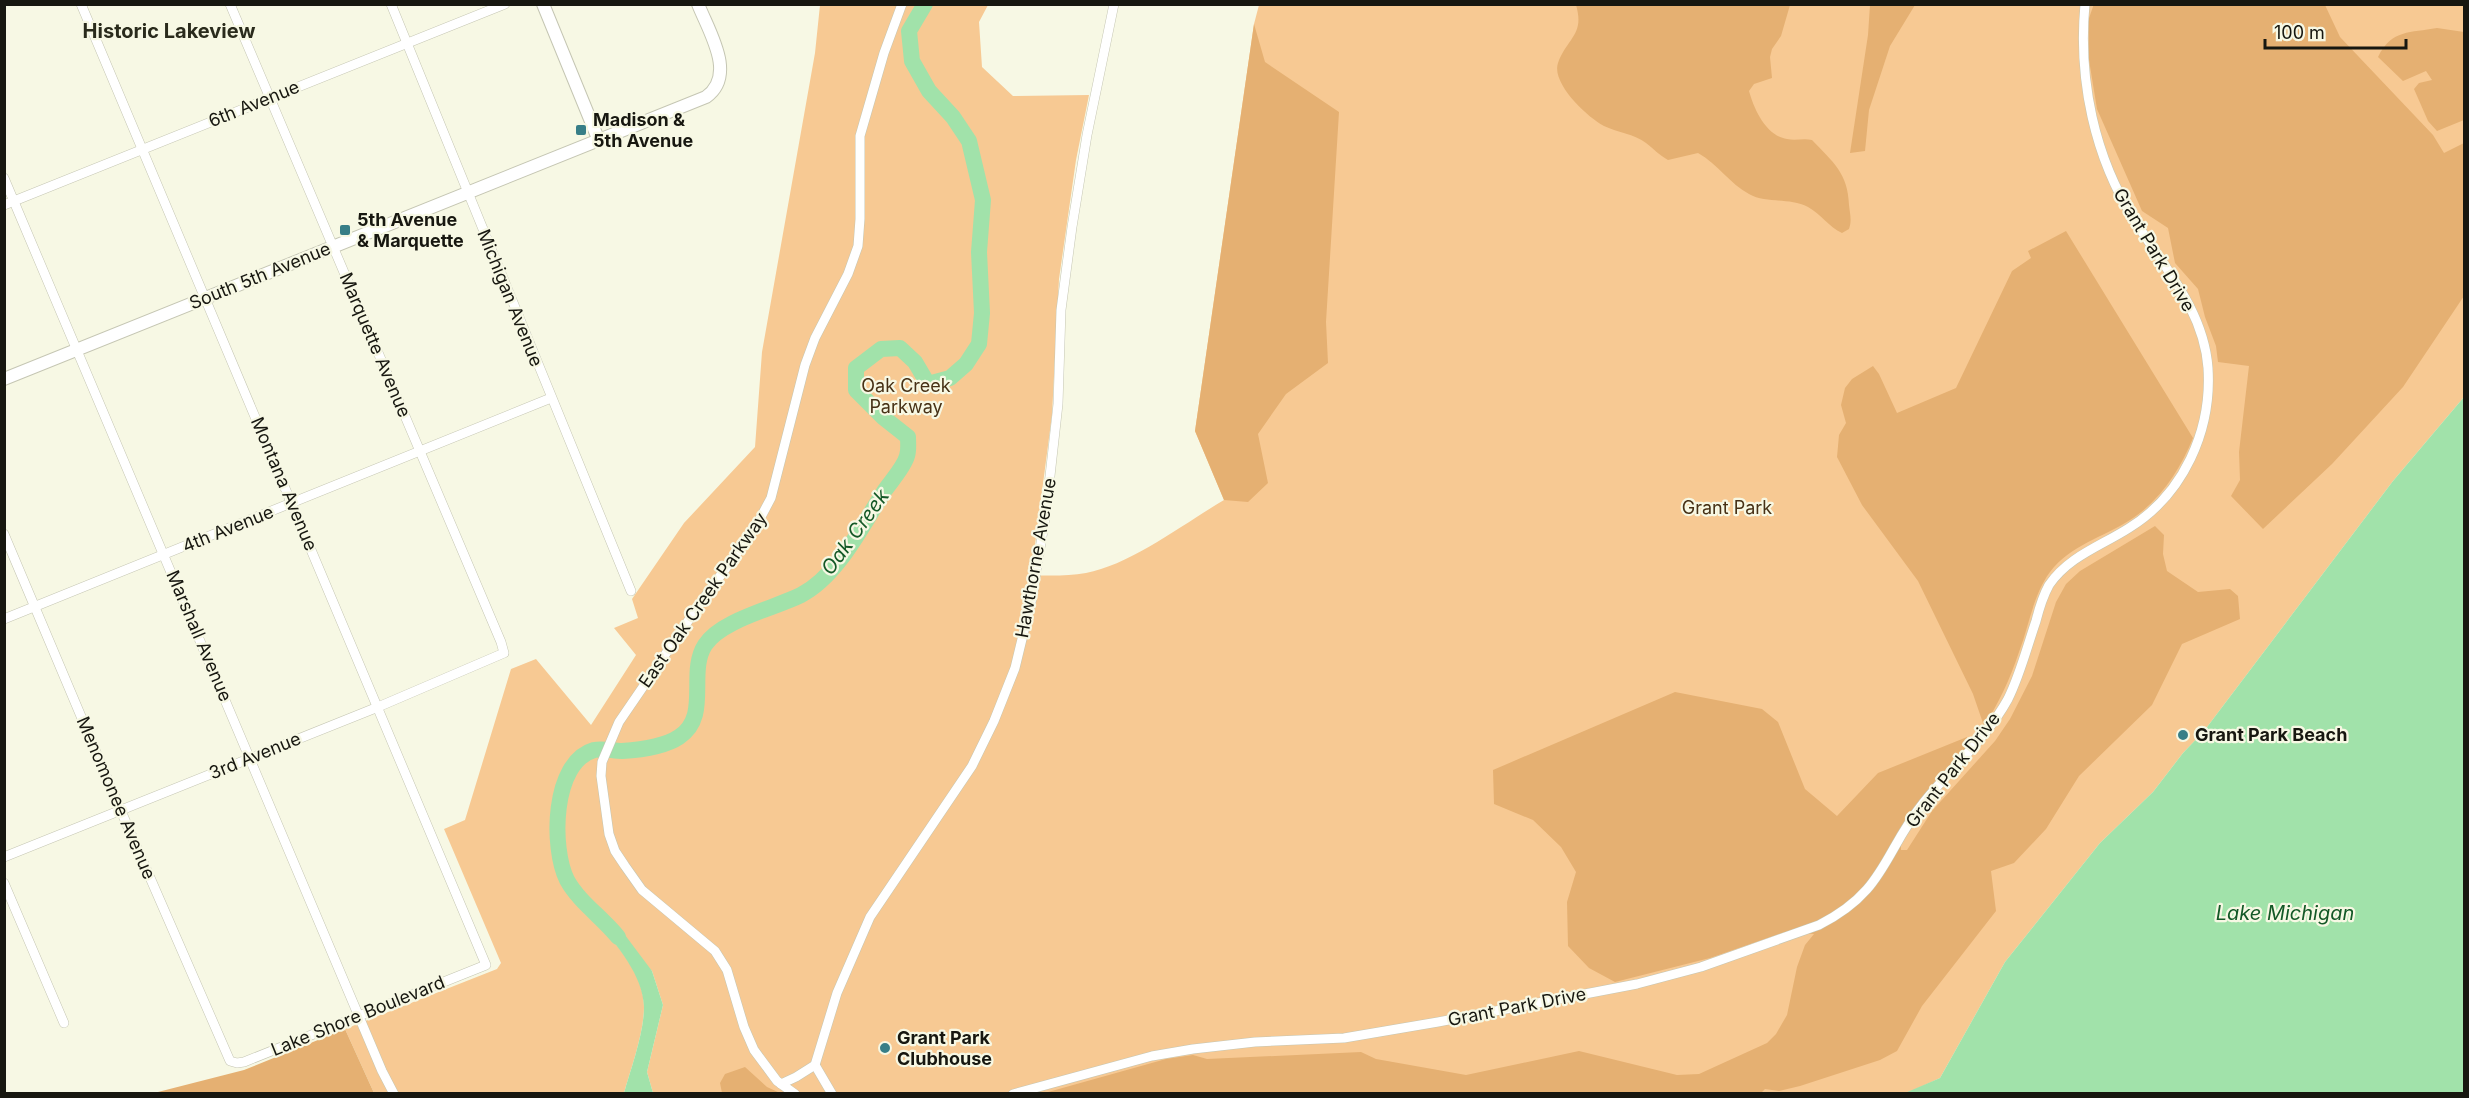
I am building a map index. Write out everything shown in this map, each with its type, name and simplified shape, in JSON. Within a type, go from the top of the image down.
[{"type":"street","name":"Montana Avenue","points":[[81,4],[486,965]]},
{"type":"street","name":"Marquette Avenue","points":[[231,4],[504,653]]},
{"type":"street","name":"Michigan Avenue","points":[[391,4],[631,591]]},
{"type":"street","name":"6th Avenue","points":[[4,205],[505,4]]},
{"type":"street","points":[[543,4],[599,141]]},
{"type":"street","name":"South 5th Avenue","points":[[4,379],[696,101],[715,90],[720,81],[719,60],[698,4]]},
{"type":"street","name":"East Oak Creek Parkway","points":[[795,1094],[765,1068],[751,1045],[726,970],[715,951],[642,890],[615,851],[609,834],[602,795],[603,762],[613,735],[631,704],[755,528],[771,498],[805,365],[815,338],[848,274],[856,252],[860,219],[860,136],[884,54],[902,4]]},
{"type":"street","name":"Hawthorne Avenue","points":[[814,1065],[837,993],[870,917],[972,766],[994,721],[1018,657],[1037,568],[1054,448],[1061,310],[1072,227],[1087,135],[1114,4]]},
{"type":"street","name":"Grant Park Drive","points":[[1013,1094],[1152,1056],[1255,1041],[1344,1038],[1438,1023],[1637,984],[1701,967],[1819,925],[1850,907],[1865,893],[1878,877],[1924,802],[1989,729],[2007,699],[2048,587],[2072,560],[2130,528],[2151,512],[2173,488],[2200,440],[2209,393],[2208,365],[2202,336],[2193,311],[2134,221],[2108,171],[2090,104],[2083,60],[2085,4]]},
{"type":"street","name":"Marshall Avenue","points":[[4,178],[382,1071],[394,1094]]},
{"type":"street","name":"4th Avenue","points":[[4,619],[551,398]]},
{"type":"street","name":"Menomonee Avenue","points":[[4,534],[230,1061]]},
{"type":"street","name":"3rd Avenue","points":[[4,857],[251,759],[504,653]]},
{"type":"street","points":[[4,884],[64,1023]]},
{"type":"street","name":"Lake Shore Boulevard","points":[[230,1061],[240,1063],[486,965]]},
{"type":"street","points":[[781,1084],[814,1065],[832,1094]]},
{"type":"green space","name":"Grant Park","points":[[820,5],[988,5],[979,22],[982,67],[1013,96],[1089,95],[1076,160],[1059,279],[1052,415],[1031,575],[1072,575],[1103,569],[1157,542],[1224,500],[1195,431],[1254,24],[1259,5],[2464,5],[2464,397],[2393,481],[2204,731],[2183,753],[2153,792],[2100,843],[2005,962],[1940,1078],[1905,1094],[653,1093],[647,1072],[663,1005],[652,971],[598,923],[629,962],[643,995],[642,1028],[624,1093],[374,1093],[345,1029],[497,969],[501,963],[444,829],[465,820],[511,669],[536,659],[591,725],[636,655],[614,628],[638,618],[632,599],[684,523],[755,447],[762,352],[815,53]]},
{"type":"shaded area","points":[[2094,4],[2325,5],[2340,37],[2433,135],[2444,153],[2464,143],[2464,296],[2403,387],[2332,464],[2263,529],[2231,496],[2240,480],[2239,452],[2249,366],[2218,362],[2216,346],[2198,289],[2175,263],[2168,228],[2142,211],[2097,109],[2089,60],[2089,18]]},
{"type":"shaded area","points":[[1576,5],[1790,5],[1781,36],[1772,49],[1770,57],[1772,78],[1754,84],[1749,91],[1762,121],[1773,133],[1787,139],[1812,140],[1838,169],[1846,184],[1848,194],[1849,229],[1842,233],[1813,210],[1801,204],[1763,199],[1749,194],[1698,153],[1668,160],[1642,140],[1597,122],[1572,99],[1557,71],[1558,63],[1577,30]]},
{"type":"shaded area","points":[[1870,5],[1915,5],[1890,46],[1869,110],[1865,151],[1850,153],[1868,35]]},
{"type":"shaded area","points":[[1254,24],[1265,62],[1339,112],[1326,322],[1328,363],[1286,394],[1258,434],[1268,483],[1248,502],[1224,500],[1195,431]]},
{"type":"shaded area","points":[[2437,28],[2464,32],[2464,120],[2437,131],[2428,121],[2414,89],[2419,83],[2432,80],[2426,71],[2403,81],[2378,57],[2389,41],[2396,37],[2410,32]]},
{"type":"shaded area","points":[[2066,231],[2193,438],[2168,484],[2151,504],[2120,526],[2077,548],[2050,572],[2035,601],[2008,681],[1984,726],[1973,694],[1918,581],[1862,505],[1837,457],[1839,435],[1846,423],[1841,405],[1845,388],[1852,379],[1873,366],[1897,413],[1956,388],[2012,271],[2031,258],[2028,251]]},
{"type":"shaded area","points":[[2155,526],[2164,535],[2163,554],[2167,571],[2198,592],[2230,589],[2238,596],[2240,619],[2182,644],[2152,705],[2079,776],[2046,829],[2014,863],[1991,871],[1996,911],[1922,1006],[1897,1051],[1880,1060],[1800,1086],[1779,1091],[1765,1089],[1760,1094],[1041,1094],[1166,1059],[1193,1055],[1207,1059],[1361,1052],[1376,1059],[1466,1075],[1579,1051],[1677,1075],[1699,1074],[1767,1043],[1776,1034],[1787,1015],[1797,967],[1805,945],[1814,934],[1785,932],[1710,958],[1615,982],[1589,968],[1568,946],[1567,902],[1576,872],[1561,847],[1533,820],[1494,804],[1493,770],[1675,692],[1762,709],[1778,722],[1805,789],[1837,816],[1878,773],[1967,737],[1968,748],[1939,776],[1907,817],[1901,850],[1907,850],[1932,811],[1995,741],[2010,719],[2032,676],[2056,602],[2066,584],[2080,571]]},
{"type":"shaded area","points":[[345,1029],[374,1093],[154,1093],[244,1070]]},
{"type":"shaded area","points":[[745,1067],[767,1087],[780,1093],[722,1093],[720,1083],[725,1074]]},
{"type":"water","name":"Lake Michigan","points":[[2464,397],[2464,1093],[1905,1093],[1940,1078],[2005,962],[2100,843],[2153,792],[2183,753],[2204,731],[2393,481]]},
{"type":"water","points":[[605,920],[619,927],[652,971],[663,1005],[647,1072],[653,1093],[624,1093],[640,1039],[644,1007],[643,995],[628,962],[598,922]]},
{"type":"waterway","name":"Oak Creek","points":[[618,937],[572,888],[562,866],[557,828],[563,788],[570,771],[580,758],[594,750],[643,749],[659,746],[679,737],[689,728],[694,718],[697,706],[700,656],[705,645],[713,636],[723,628],[801,595],[827,575],[849,548],[903,465],[908,449],[908,437],[884,418],[856,390],[856,368],[881,349],[900,348],[915,362],[928,384],[950,378],[966,364],[979,344],[982,313],[979,252],[983,200],[969,141],[953,117],[929,91],[912,61],[909,31],[925,4]]},
{"type":"place","name":"Madison & 5th Avenue","points":[[581,130]]},
{"type":"place","name":"5th Avenue & Marquette","points":[[345,230]]},
{"type":"place","name":"Grant Park Beach","points":[[2183,735]]},
{"type":"place","name":"Grant Park Clubhouse","points":[[885,1048]]},
{"type":"district","name":"Historic Lakeview","points":[[169,31]]},
{"type":"park label","name":"Oak Creek Parkway","points":[[906,396]]}]
